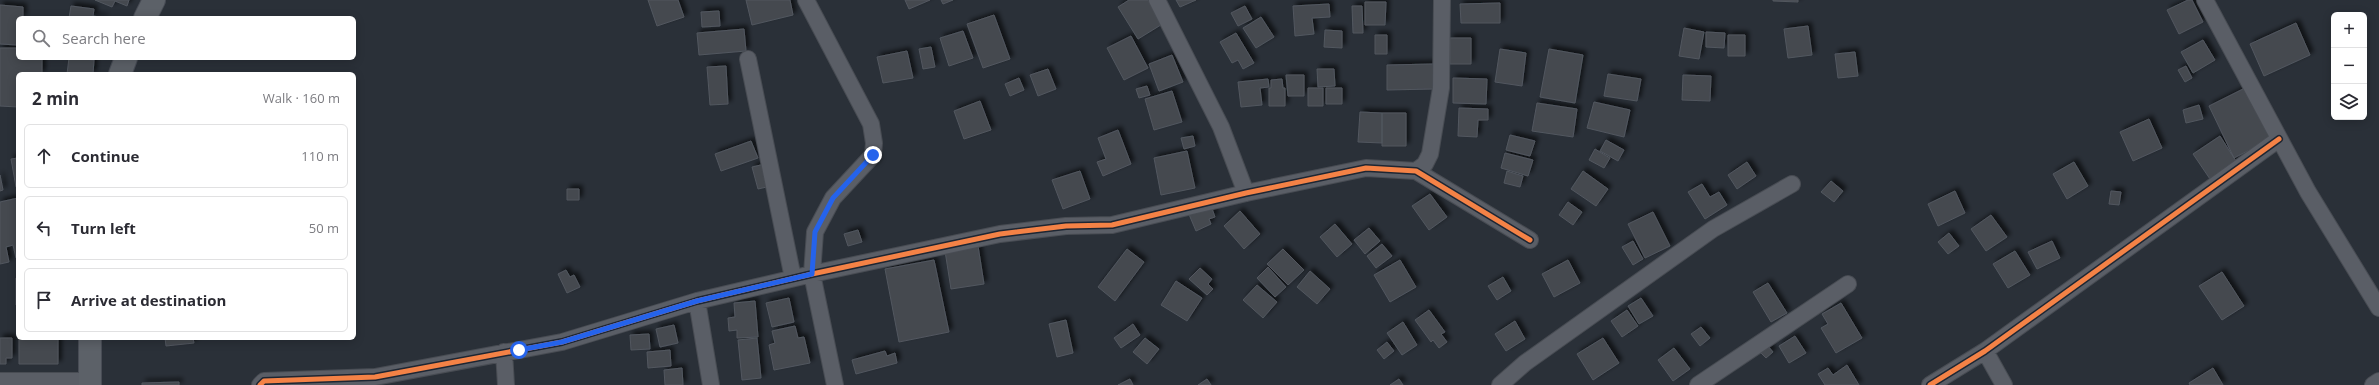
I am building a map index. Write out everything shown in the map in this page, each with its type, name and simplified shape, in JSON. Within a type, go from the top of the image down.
[{"type":"main road","points":[[146,16],[154,0]]},
{"type":"main road","points":[[121,72],[125,60]]},
{"type":"main road","points":[[90,340],[90,383]]},
{"type":"street","points":[[806,0],[871,124],[874,143],[873,155],[833,198],[815,232],[812,274],[836,385]]},
{"type":"street","points":[[1157,0],[1221,127],[1246,193]]},
{"type":"street","points":[[1416,171],[1425,164],[1430,154],[1441,88],[1442,0]]},
{"type":"street","points":[[2205,0],[2308,192],[2379,308]]},
{"type":"street","points":[[748,59],[794,278]]},
{"type":"street","points":[[1930,385],[1984,351],[2280,139]]},
{"type":"street","points":[[260,385],[264,381],[375,381],[504,352],[562,342],[697,301],[812,274],[1000,234],[1066,226],[1112,225],[1246,193],[1366,168],[1416,171],[1530,240]]},
{"type":"street","points":[[1500,385],[1525,363],[1713,229],[1792,184]]},
{"type":"street","points":[[1698,385],[1848,284]]},
{"type":"street","points":[[697,301],[711,385]]},
{"type":"street","points":[[1984,351],[2004,385]]},
{"type":"street","points":[[504,352],[506,385]]},
{"type":"street","points":[[0,381],[90,383]]},
{"type":"street","points":[[2373,385],[2379,381]]},
{"type":"building","points":[[95,0],[129,0],[127,6],[115,1],[112,7]]},
{"type":"building","points":[[648,0],[678,0],[684,17],[657,26]]},
{"type":"building","points":[[746,0],[790,0],[793,15],[752,25]]},
{"type":"building","points":[[905,0],[930,0],[909,9]]},
{"type":"building","points":[[941,0],[953,0],[943,4]]},
{"type":"building","points":[[1129,0],[1150,0],[1164,23],[1138,39],[1118,7]]},
{"type":"building","points":[[1176,0],[1196,0],[1180,7]]},
{"type":"building","points":[[1798,0],[1798,2],[1773,1]]},
{"type":"building","points":[[2188,0],[2192,0],[2203,22],[2179,34],[2167,10]]},
{"type":"building","points":[[1365,2],[1386,2],[1385,25],[1365,25]]},
{"type":"building","points":[[1500,3],[1500,23],[1461,23],[1460,4]]},
{"type":"building","points":[[1329,4],[1330,17],[1312,18],[1314,34],[1295,36],[1293,6]]},
{"type":"building","points":[[0,5],[23,7],[23,16],[16,16],[16,45],[0,44]]},
{"type":"building","points":[[71,6],[94,9],[93,16],[69,16]]},
{"type":"building","points":[[1245,6],[1252,19],[1238,26],[1231,13]]},
{"type":"building","points":[[1352,6],[1362,6],[1363,33],[1353,33]]},
{"type":"building","points":[[719,11],[720,26],[702,27],[701,12]]},
{"type":"building","points":[[994,15],[1010,59],[983,68],[967,24]]},
{"type":"building","points":[[1261,17],[1274,37],[1256,48],[1243,28]]},
{"type":"building","points":[[2296,23],[2310,55],[2264,76],[2250,44]]},
{"type":"building","points":[[1808,26],[1812,55],[1788,58],[1784,29]]},
{"type":"building","points":[[1684,28],[1704,32],[1699,59],[1679,56]]},
{"type":"building","points":[[744,29],[746,51],[699,55],[697,33]]},
{"type":"building","points":[[1325,30],[1342,31],[1342,48],[1324,47]]},
{"type":"building","points":[[963,31],[973,58],[949,66],[940,38]]},
{"type":"building","points":[[1706,32],[1725,33],[1724,48],[1706,47]]},
{"type":"building","points":[[1236,33],[1254,63],[1243,69],[1238,60],[1232,63],[1220,42]]},
{"type":"building","points":[[1375,35],[1387,35],[1387,54],[1375,54]]},
{"type":"building","points":[[1728,35],[1745,35],[1745,56],[1728,56]]},
{"type":"building","points":[[1131,36],[1148,68],[1124,80],[1107,48]]},
{"type":"building","points":[[1450,38],[1471,38],[1471,64],[1450,64]]},
{"type":"building","points":[[2203,40],[2215,60],[2193,73],[2181,52]]},
{"type":"building","points":[[931,47],[935,67],[923,69],[919,49]]},
{"type":"building","points":[[0,48],[16,48],[16,60],[42,60],[42,72],[16,72],[16,107],[0,106]]},
{"type":"building","points":[[1500,49],[1526,53],[1522,86],[1495,82]]},
{"type":"building","points":[[1549,49],[1583,55],[1575,103],[1540,97]]},
{"type":"building","points":[[907,51],[913,78],[883,83],[877,57]]},
{"type":"building","points":[[1855,52],[1858,76],[1838,78],[1835,54]]},
{"type":"building","points":[[1172,55],[1183,82],[1159,91],[1149,64]]},
{"type":"building","points":[[69,60],[94,60],[93,72],[67,72]]},
{"type":"building","points":[[1434,64],[1434,89],[1387,90],[1387,65]]},
{"type":"building","points":[[726,66],[728,104],[710,105],[707,67]]},
{"type":"building","points":[[2186,66],[2192,78],[2185,82],[2178,70]]},
{"type":"building","points":[[1048,69],[1056,89],[1038,96],[1030,75]]},
{"type":"building","points":[[1317,69],[1334,69],[1335,86],[1318,87]]},
{"type":"building","points":[[1608,74],[1641,79],[1637,101],[1604,96]]},
{"type":"building","points":[[1286,75],[1304,75],[1304,96],[1288,96]]},
{"type":"building","points":[[1683,75],[1711,76],[1710,101],[1682,100]]},
{"type":"building","points":[[1019,78],[1024,90],[1010,96],[1005,84]]},
{"type":"building","points":[[1453,78],[1487,79],[1486,104],[1453,103]]},
{"type":"building","points":[[1268,79],[1269,87],[1260,88],[1262,105],[1241,107],[1238,82]]},
{"type":"building","points":[[1282,79],[1283,88],[1285,88],[1285,106],[1269,106],[1269,88],[1271,88],[1271,80]]},
{"type":"building","points":[[1147,86],[1150,95],[1139,98],[1136,89]]},
{"type":"building","points":[[2247,87],[2273,138],[2234,158],[2209,106]]},
{"type":"building","points":[[1308,88],[1323,88],[1323,106],[1308,106]]},
{"type":"building","points":[[1326,88],[1342,88],[1342,104],[1326,104]]},
{"type":"building","points":[[1172,91],[1182,122],[1154,130],[1145,99]]},
{"type":"building","points":[[980,101],[991,130],[964,139],[954,111]]},
{"type":"building","points":[[1594,102],[1630,110],[1624,137],[1587,128]]},
{"type":"building","points":[[1537,103],[1577,109],[1573,137],[1532,131]]},
{"type":"building","points":[[2199,105],[2203,119],[2186,123],[2183,110]]},
{"type":"building","points":[[1459,108],[1488,109],[1488,120],[1478,120],[1477,137],[1458,136]]},
{"type":"building","points":[[1360,112],[1382,113],[1382,143],[1358,142]]},
{"type":"building","points":[[1382,113],[1406,113],[1406,146],[1382,146]]},
{"type":"building","points":[[2149,119],[2162,148],[2133,161],[2120,132]]},
{"type":"building","points":[[1118,130],[1131,164],[1103,176],[1097,162],[1106,159],[1098,138]]},
{"type":"building","points":[[1510,135],[1535,141],[1530,156],[1506,150]]},
{"type":"building","points":[[1193,136],[1195,146],[1184,149],[1181,138]]},
{"type":"building","points":[[2220,136],[2236,161],[2210,179],[2193,154]]},
{"type":"building","points":[[1606,140],[1624,150],[1618,161],[1600,151]]},
{"type":"building","points":[[751,141],[758,158],[721,171],[715,154]]},
{"type":"building","points":[[1595,149],[1610,158],[1604,168],[1589,160]]},
{"type":"building","points":[[1187,151],[1195,188],[1161,195],[1154,158]]},
{"type":"building","points":[[1505,153],[1533,160],[1528,176],[1501,168]]},
{"type":"building","points":[[16,158],[16,187],[11,159]]},
{"type":"building","points":[[1747,162],[1756,176],[1737,189],[1728,175]]},
{"type":"building","points":[[2074,162],[2088,186],[2067,199],[2053,174]]},
{"type":"building","points":[[765,164],[771,186],[758,189],[752,167]]},
{"type":"building","points":[[1080,171],[1090,199],[1063,209],[1052,180]]},
{"type":"building","points":[[1507,171],[1523,176],[1520,187],[1504,183]]},
{"type":"building","points":[[1583,171],[1608,189],[1596,206],[1571,189]]},
{"type":"building","points":[[0,175],[3,190],[0,191]]},
{"type":"building","points":[[1831,181],[1843,191],[1834,202],[1821,192]]},
{"type":"building","points":[[1702,184],[1710,197],[1719,192],[1727,205],[1705,219],[1688,192]]},
{"type":"building","points":[[567,189],[579,189],[579,200],[567,200]]},
{"type":"building","points":[[1955,191],[1965,213],[1938,226],[1928,204]]},
{"type":"building","points":[[2111,191],[2121,192],[2119,205],[2109,204]]},
{"type":"building","points":[[1430,194],[1447,217],[1429,230],[1412,206]]},
{"type":"building","points":[[16,198],[16,258],[13,245],[6,247],[9,262],[0,264],[0,202]]},
{"type":"building","points":[[1568,202],[1582,212],[1573,225],[1559,215]]},
{"type":"building","points":[[1210,203],[1215,217],[1209,219],[1211,224],[1196,231],[1188,212]]},
{"type":"building","points":[[1240,211],[1260,234],[1244,249],[1224,226]]},
{"type":"building","points":[[1653,212],[1670,246],[1645,258],[1628,224]]},
{"type":"building","points":[[1991,215],[2007,237],[1986,251],[1971,229]]},
{"type":"building","points":[[1335,224],[1352,244],[1337,257],[1320,237]]},
{"type":"building","points":[[1369,228],[1380,241],[1365,254],[1354,240]]},
{"type":"building","points":[[858,230],[862,242],[848,246],[844,234]]},
{"type":"building","points":[[1949,233],[1959,246],[1948,254],[1938,242]]},
{"type":"building","points":[[1633,241],[1643,259],[1633,265],[1622,247]]},
{"type":"building","points":[[2052,241],[2060,258],[2037,269],[2028,252]]},
{"type":"building","points":[[1382,244],[1392,256],[1376,268],[1367,256]]},
{"type":"building","points":[[978,246],[984,284],[951,289],[945,251]]},
{"type":"building","points":[[1127,249],[1144,262],[1115,301],[1098,287]]},
{"type":"building","points":[[1283,249],[1304,270],[1288,285],[1267,264]]},
{"type":"building","points":[[2015,251],[2030,275],[2008,288],[1993,264]]},
{"type":"building","points":[[934,260],[949,332],[899,342],[885,269]]},
{"type":"building","points":[[1400,260],[1416,287],[1390,302],[1374,275]]},
{"type":"building","points":[[1568,260],[1580,283],[1554,297],[1542,274]]},
{"type":"building","points":[[1268,267],[1286,287],[1275,297],[1257,278]]},
{"type":"building","points":[[1200,268],[1212,279],[1208,284],[1213,289],[1207,295],[1189,279]]},
{"type":"building","points":[[566,270],[570,277],[574,275],[580,287],[567,293],[558,274]]},
{"type":"building","points":[[1310,271],[1330,289],[1317,304],[1297,287]]},
{"type":"building","points":[[2222,272],[2244,306],[2222,320],[2199,286]]},
{"type":"building","points":[[1503,277],[1511,291],[1497,300],[1488,286]]},
{"type":"building","points":[[1176,281],[1202,298],[1187,321],[1161,305]]},
{"type":"building","points":[[1768,283],[1787,313],[1771,322],[1753,292]]},
{"type":"building","points":[[1257,285],[1277,302],[1263,318],[1243,300]]},
{"type":"building","points":[[789,298],[794,322],[772,327],[766,303]]},
{"type":"building","points":[[1641,298],[1653,316],[1639,324],[1628,306]]},
{"type":"building","points":[[755,301],[758,337],[737,338],[737,330],[729,331],[728,318],[735,317],[734,303]]},
{"type":"building","points":[[1841,303],[1862,338],[1836,353],[1821,328],[1828,324],[1822,314]]},
{"type":"building","points":[[1429,310],[1445,332],[1441,334],[1447,342],[1439,348],[1433,340],[1431,342],[1415,320]]},
{"type":"building","points":[[1627,310],[1638,326],[1622,337],[1611,321]]},
{"type":"building","points":[[1066,320],[1073,353],[1057,357],[1049,324]]},
{"type":"building","points":[[1515,321],[1525,339],[1506,351],[1495,334]]},
{"type":"building","points":[[1403,322],[1417,345],[1402,355],[1387,333]]},
{"type":"building","points":[[1133,324],[1140,335],[1121,348],[1114,338]]},
{"type":"building","points":[[674,325],[678,343],[660,347],[656,329]]},
{"type":"building","points":[[795,326],[798,338],[804,337],[810,363],[774,370],[769,345],[775,343],[772,331]]},
{"type":"building","points":[[1701,327],[1710,338],[1700,346],[1691,334]]},
{"type":"building","points":[[649,334],[650,349],[631,350],[630,335]]},
{"type":"building","points":[[1795,336],[1806,353],[1789,363],[1779,346]]},
{"type":"building","points":[[0,338],[12,338],[12,358],[6,358],[6,364],[0,364]]},
{"type":"building","points":[[757,338],[761,378],[742,380],[738,340]]},
{"type":"building","points":[[1145,338],[1159,349],[1147,364],[1133,352]]},
{"type":"building","points":[[1603,338],[1619,363],[1593,380],[1577,354]]},
{"type":"building","points":[[19,340],[58,340],[58,364],[19,364]]},
{"type":"building","points":[[165,340],[193,340],[194,343],[166,346]]},
{"type":"building","points":[[1387,342],[1394,351],[1384,359],[1377,350]]},
{"type":"building","points":[[1768,346],[1773,352],[1766,358],[1760,352]]},
{"type":"building","points":[[1674,348],[1690,369],[1673,381],[1658,360]]},
{"type":"building","points":[[670,350],[671,366],[648,368],[647,352]]},
{"type":"building","points":[[885,351],[887,356],[895,353],[897,363],[856,374],[852,360]]},
{"type":"building","points":[[1847,365],[1859,385],[1825,385],[1818,374],[1828,368],[1833,375]]},
{"type":"building","points":[[682,368],[683,385],[665,385],[664,370]]},
{"type":"building","points":[[2213,368],[2223,385],[2190,385],[2189,383]]},
{"type":"building","points":[[1130,379],[1133,385],[1118,385]]},
{"type":"building","points":[[1207,379],[1211,385],[1198,385]]},
{"type":"building","points":[[1399,379],[1403,385],[1390,385]]},
{"type":"building","points":[[179,382],[179,385],[142,385],[142,383]]},
{"type":"cycle path","points":[[1930,385],[1985,351],[2279,139]]},
{"type":"cycle path","points":[[260,385],[264,381],[375,377],[562,342],[697,301],[812,274],[1000,234],[1066,226],[1112,225],[1246,193],[1366,168],[1416,171],[1530,240]]},
{"type":"route","points":[[519,350],[562,342],[697,301],[812,274],[815,232],[833,198],[873,155]]}]
